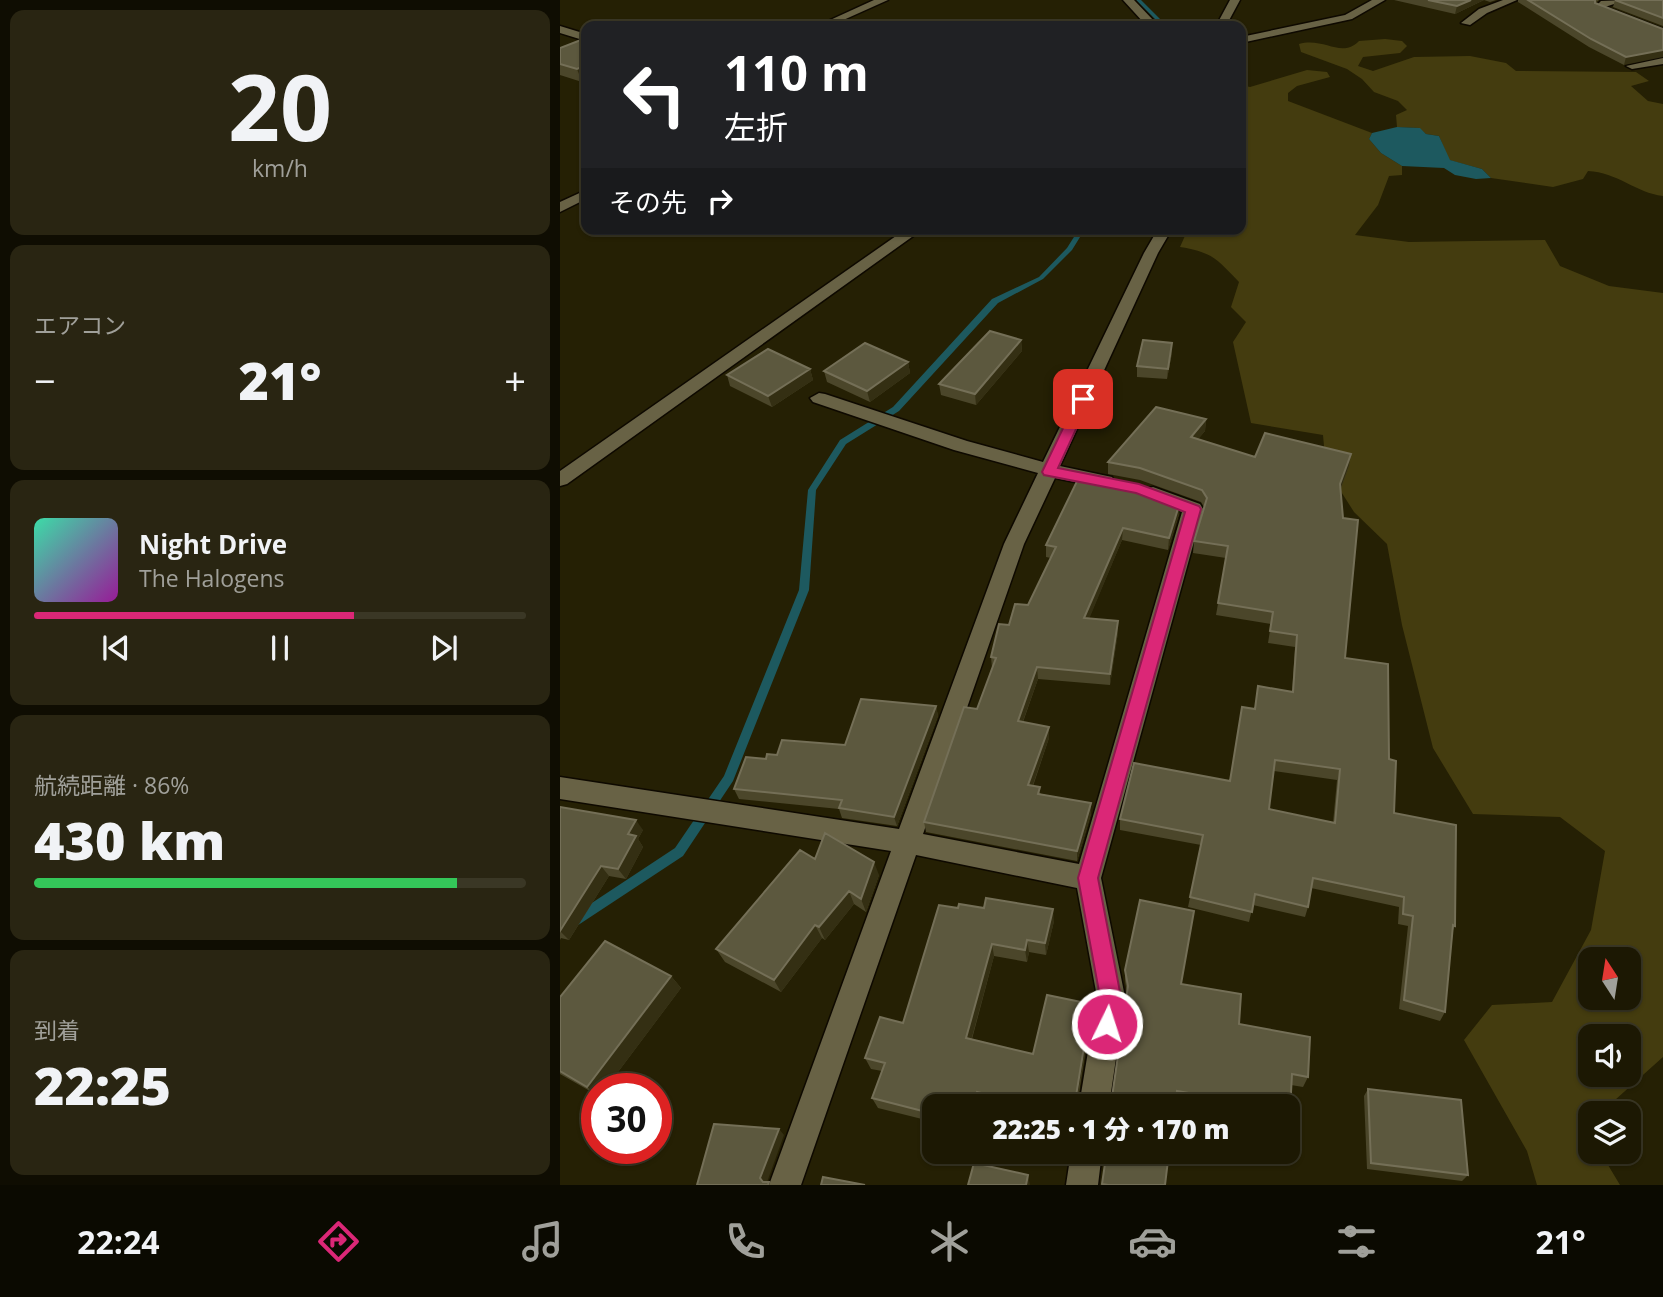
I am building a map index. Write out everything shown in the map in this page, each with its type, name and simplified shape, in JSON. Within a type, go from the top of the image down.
[{"type":"street","points":[[834,21],[883,0]]},
{"type":"street","points":[[1128,0],[1148,21]]},
{"type":"street","points":[[1224,21],[1235,0]]},
{"type":"street","points":[[1246,39],[1348,17],[1380,0]]},
{"type":"street","points":[[1466,23],[1483,11],[1512,0]]},
{"type":"street","points":[[1621,0],[1601,5],[1599,8],[1663,33]]},
{"type":"street","points":[[560,29],[581,36]]},
{"type":"street","points":[[1632,66],[1663,61]]},
{"type":"street","points":[[560,208],[581,197]]},
{"type":"street","points":[[560,480],[907,235]]},
{"type":"street","points":[[785,1185],[905,842],[1014,544],[1158,235]]},
{"type":"street","points":[[819,398],[934,439],[1049,472],[1139,488],[1193,509],[1088,878],[1111,997],[1096,1094]]},
{"type":"street","points":[[560,788],[905,842],[1088,878]]},
{"type":"street","points":[[1082,1185],[1085,1164]]},
{"type":"shaded area","points":[[1359,41],[1402,41],[1407,46],[1400,53],[1363,57],[1358,66],[1373,71],[1414,57],[1470,56],[1506,63],[1516,71],[1636,72],[1649,81],[1631,86],[1648,101],[1663,104],[1663,196],[1598,172],[1588,171],[1583,179],[1553,187],[1491,178],[1482,169],[1449,160],[1439,136],[1426,134],[1419,128],[1397,127],[1396,115],[1407,110],[1398,101],[1374,92],[1362,79],[1347,69],[1301,52],[1299,44],[1317,43],[1346,48]]},
{"type":"shaded area","points":[[1307,70],[1327,72],[1330,77],[1297,86],[1288,93],[1288,101],[1372,133],[1369,139],[1381,153],[1402,166],[1402,175],[1389,176],[1378,205],[1355,235],[1409,242],[1545,240],[1560,266],[1609,286],[1663,293],[1663,1057],[1641,1077],[1641,1024],[1578,1024],[1578,1087],[1630,1087],[1615,1101],[1578,1101],[1578,1164],[1607,1164],[1620,1185],[1537,1185],[1527,1151],[1464,1040],[1492,1005],[1552,1002],[1578,954],[1578,1010],[1642,1010],[1642,947],[1582,947],[1591,930],[1605,851],[1560,817],[1473,814],[1433,748],[1402,625],[1387,544],[1354,512],[1326,468],[1323,435],[1251,423],[1233,342],[1246,322],[1231,307],[1239,282],[1213,258],[1200,251],[1180,247],[1185,235],[1246,235],[1246,86]]},
{"type":"water","points":[[1397,127],[1420,128],[1426,134],[1439,136],[1450,160],[1482,169],[1491,178],[1476,179],[1455,175],[1444,168],[1402,166],[1381,153],[1369,139],[1372,133]]},
{"type":"building","points":[[1428,0],[1471,0],[1457,6]]},
{"type":"building","points":[[1528,0],[1595,0],[1595,3],[1663,29],[1663,50],[1626,57]]},
{"type":"building","points":[[1615,0],[1663,0],[1663,18]]},
{"type":"building","points":[[581,40],[581,67],[577,69],[560,64],[560,48]]},
{"type":"building","points":[[990,331],[1021,340],[975,394],[939,384]]},
{"type":"building","points":[[1143,340],[1172,343],[1168,369],[1137,366]]},
{"type":"building","points":[[865,343],[908,362],[867,391],[824,371]]},
{"type":"building","points":[[768,349],[810,369],[768,396],[727,375]]},
{"type":"building","points":[[1156,407],[1206,419],[1191,437],[1255,457],[1265,433],[1351,454],[1340,484],[1343,518],[1358,520],[1345,658],[1388,664],[1389,759],[1396,761],[1394,813],[1456,825],[1455,926],[1453,925],[1445,1012],[1404,1000],[1413,916],[1403,914],[1404,897],[1313,878],[1308,907],[1255,894],[1252,912],[1190,897],[1203,835],[1120,819],[1134,763],[1230,781],[1242,707],[1255,709],[1258,686],[1293,692],[1297,635],[1270,631],[1273,612],[1218,603],[1228,546],[1194,541],[1207,498],[1202,490],[1140,468],[1108,462]],"holes":[[[1275,760],[1340,769],[1335,823],[1269,809]]]},
{"type":"building","points":[[1080,475],[1135,485],[1180,502],[1169,538],[1123,528],[1084,618],[1118,621],[1110,674],[1037,667],[1018,721],[1049,727],[1028,785],[1040,787],[1038,794],[1091,803],[1077,851],[924,822],[964,707],[977,709],[996,658],[991,657],[999,624],[1009,625],[1015,604],[1028,605],[1056,547],[1046,545]]},
{"type":"building","points":[[861,699],[936,706],[894,817],[839,808],[842,800],[734,789],[746,757],[766,759],[767,754],[777,755],[782,740],[845,745]]},
{"type":"building","points":[[560,807],[636,820],[628,834],[636,836],[618,869],[601,866],[560,931]]},
{"type":"building","points":[[825,833],[874,862],[861,899],[849,891],[819,927],[815,925],[774,980],[716,949],[800,850],[815,859]]},
{"type":"building","points":[[986,898],[1053,909],[1045,943],[1027,940],[1025,950],[992,944],[966,1038],[1033,1054],[1047,995],[1091,1004],[1076,1094],[922,1094],[922,1111],[872,1098],[885,1063],[865,1058],[880,1017],[903,1023],[939,905],[958,908],[959,904],[984,908]]},
{"type":"building","points":[[1140,900],[1194,911],[1181,984],[1241,994],[1239,1024],[1310,1037],[1308,1077],[1292,1074],[1291,1094],[1194,1094],[1177,1091],[1177,1094],[1112,1094],[1128,986],[1125,970]]},
{"type":"building","points":[[605,941],[671,976],[598,1073],[581,1073],[581,1083],[560,1071],[560,997]]},
{"type":"building","points":[[1368,1089],[1461,1100],[1468,1175],[1371,1163]]},
{"type":"building","points":[[714,1124],[779,1129],[760,1178],[763,1182],[769,1182],[768,1185],[697,1185]]},
{"type":"building","points":[[974,1164],[1028,1175],[1026,1185],[968,1185]]},
{"type":"building","points":[[1105,1164],[1168,1164],[1165,1185],[1102,1184]]},
{"type":"building","points":[[823,1177],[865,1185],[821,1185]]},
{"type":"waterway","points":[[1138,0],[1160,21]]},
{"type":"waterway","points":[[560,931],[679,852],[729,778],[804,590],[812,490],[843,442],[896,409],[995,301],[1041,278],[1070,249],[1078,235]]},
{"type":"route","points":[[1083,399],[1049,472],[1139,488],[1193,509],[1088,878],[1111,997],[1107,1024]]}]
